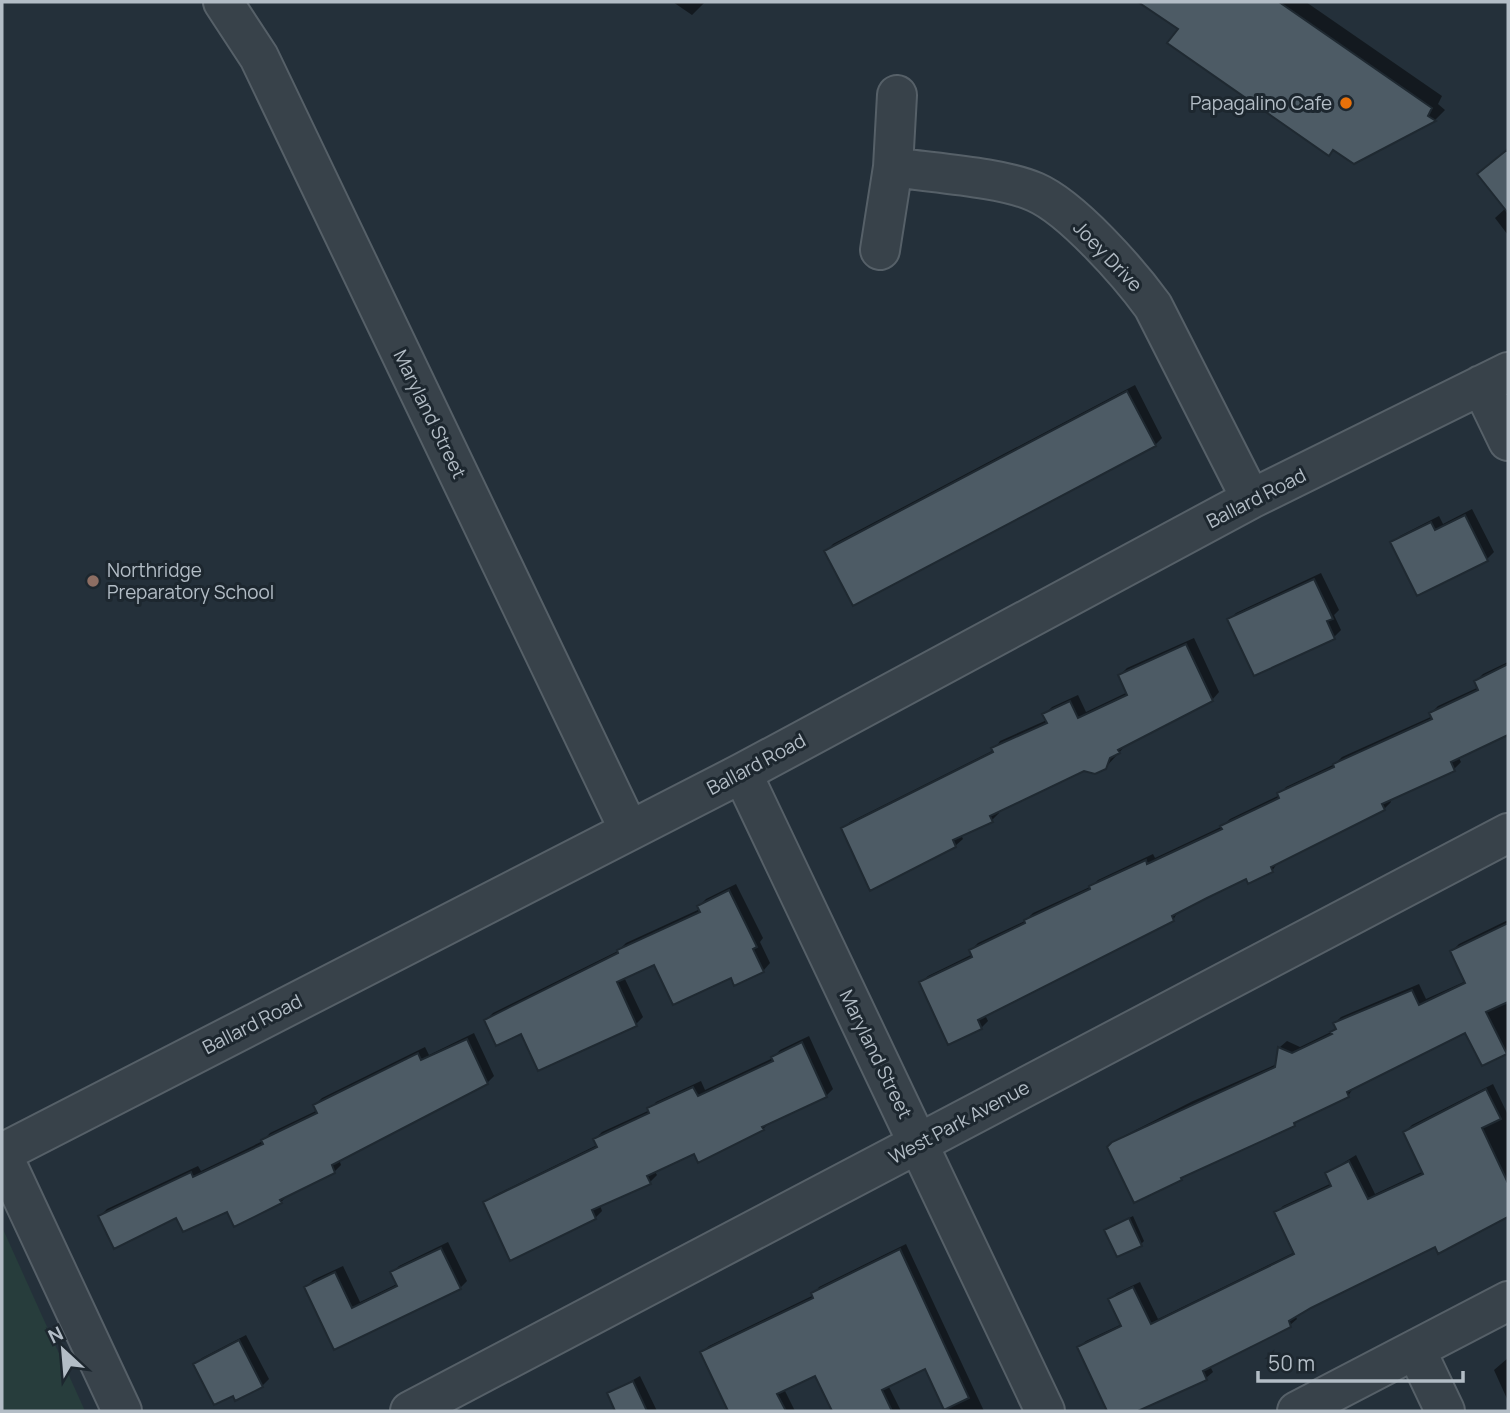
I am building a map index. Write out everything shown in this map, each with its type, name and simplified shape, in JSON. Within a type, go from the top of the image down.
[{"type":"street","name":"Maryland Street","points":[[223,2],[259,57],[629,830]]},
{"type":"street","points":[[880,250],[893,167],[897,95]]},
{"type":"street","name":"Joey Drive","points":[[893,167],[1018,187],[1056,204],[1133,279],[1153,306],[1251,499]]},
{"type":"street","name":"Ballard Road","points":[[2,1153],[741,773],[1251,499],[1495,378]]},
{"type":"street","points":[[1495,378],[1508,441]]},
{"type":"street","name":"Maryland Street","points":[[741,773],[1045,1411]]},
{"type":"street","name":"West Park Avenue","points":[[410,1411],[1508,833]]},
{"type":"street","points":[[2,1153],[122,1411]]},
{"type":"street","points":[[1297,1411],[1508,1301]]},
{"type":"street","points":[[1416,1350],[1446,1411]]},
{"type":"green space","points":[[2,1227],[85,1411],[2,1411]]},
{"type":"building","points":[[1138,2],[1279,2],[1432,108],[1428,116],[1436,121],[1354,164],[1333,150],[1329,156],[1167,43],[1178,29]]},
{"type":"building","points":[[1508,149],[1508,213],[1477,174]]},
{"type":"building","points":[[1127,391],[1156,446],[853,606],[824,551]]},
{"type":"building","points":[[1465,515],[1488,561],[1417,596],[1390,542],[1431,522],[1435,530]]},
{"type":"building","points":[[1314,579],[1333,619],[1327,621],[1335,639],[1254,676],[1227,619]]},
{"type":"building","points":[[1186,644],[1213,701],[1118,750],[1120,753],[1110,758],[1106,769],[1095,774],[1084,771],[990,816],[993,822],[953,840],[956,847],[870,891],[841,828],[993,752],[991,748],[1047,723],[1042,714],[1070,701],[1078,718],[1127,695],[1118,675]]},
{"type":"building","points":[[1508,664],[1508,735],[1451,762],[1455,771],[1382,804],[1385,810],[1271,867],[1273,872],[1248,884],[1246,879],[1207,898],[1172,916],[1174,921],[978,1020],[982,1029],[948,1045],[919,982],[972,957],[969,950],[1090,889],[1089,886],[1146,860],[1147,864],[1222,829],[1220,826],[1279,798],[1277,793],[1432,719],[1429,713],[1478,690],[1474,681]]},
{"type":"building","points":[[729,890],[757,947],[753,949],[764,972],[734,986],[731,978],[673,1005],[654,965],[617,982],[637,1026],[538,1071],[521,1034],[496,1046],[484,1020],[618,953],[617,950],[700,912],[697,906]]},
{"type":"building","points":[[1508,923],[1508,1002],[1486,1012],[1507,1054],[1482,1066],[1465,1033],[1347,1092],[1349,1097],[1294,1123],[1295,1126],[1181,1178],[1182,1180],[1134,1203],[1107,1147],[1112,1142],[1275,1067],[1278,1047],[1292,1053],[1332,1034],[1330,1032],[1336,1029],[1333,1023],[1412,990],[1419,1005],[1465,983],[1450,951]]},
{"type":"building","points":[[467,1039],[488,1084],[332,1165],[335,1173],[280,1200],[282,1203],[234,1227],[227,1212],[183,1232],[176,1218],[114,1249],[98,1216],[191,1172],[193,1177],[263,1144],[261,1140],[317,1113],[313,1105],[418,1053],[421,1060]]},
{"type":"building","points":[[802,1042],[827,1097],[762,1127],[764,1130],[698,1163],[694,1154],[647,1176],[651,1184],[592,1210],[596,1219],[510,1261],[483,1202],[597,1147],[593,1139],[649,1113],[647,1108],[693,1087],[698,1096],[773,1061],[771,1057]]},
{"type":"building","points":[[1486,1089],[1501,1119],[1482,1128],[1508,1183],[1508,1217],[1438,1254],[1435,1247],[1311,1308],[1289,1321],[1291,1327],[1203,1371],[1207,1380],[1138,1411],[1107,1411],[1077,1347],[1121,1326],[1108,1299],[1133,1287],[1151,1324],[1294,1254],[1274,1212],[1331,1186],[1325,1173],[1349,1161],[1368,1199],[1423,1174],[1403,1132]]},
{"type":"building","points":[[1129,1218],[1142,1246],[1117,1257],[1104,1230]]},
{"type":"building","points":[[441,1248],[461,1289],[334,1350],[304,1287],[335,1272],[352,1308],[397,1286],[390,1272]]},
{"type":"building","points":[[900,1249],[969,1398],[944,1410],[925,1369],[882,1390],[892,1411],[832,1411],[815,1376],[777,1394],[786,1411],[728,1411],[700,1352],[813,1298],[811,1293]]},
{"type":"building","points":[[239,1340],[263,1387],[235,1401],[233,1396],[214,1405],[193,1364]]},
{"type":"building","points":[[633,1381],[647,1411],[615,1411],[607,1393]]},
{"type":"place","name":"Papagalino Cafe","points":[[1346,103]]},
{"type":"place","name":"Northridge Preparatory School","points":[[93,581]]}]
